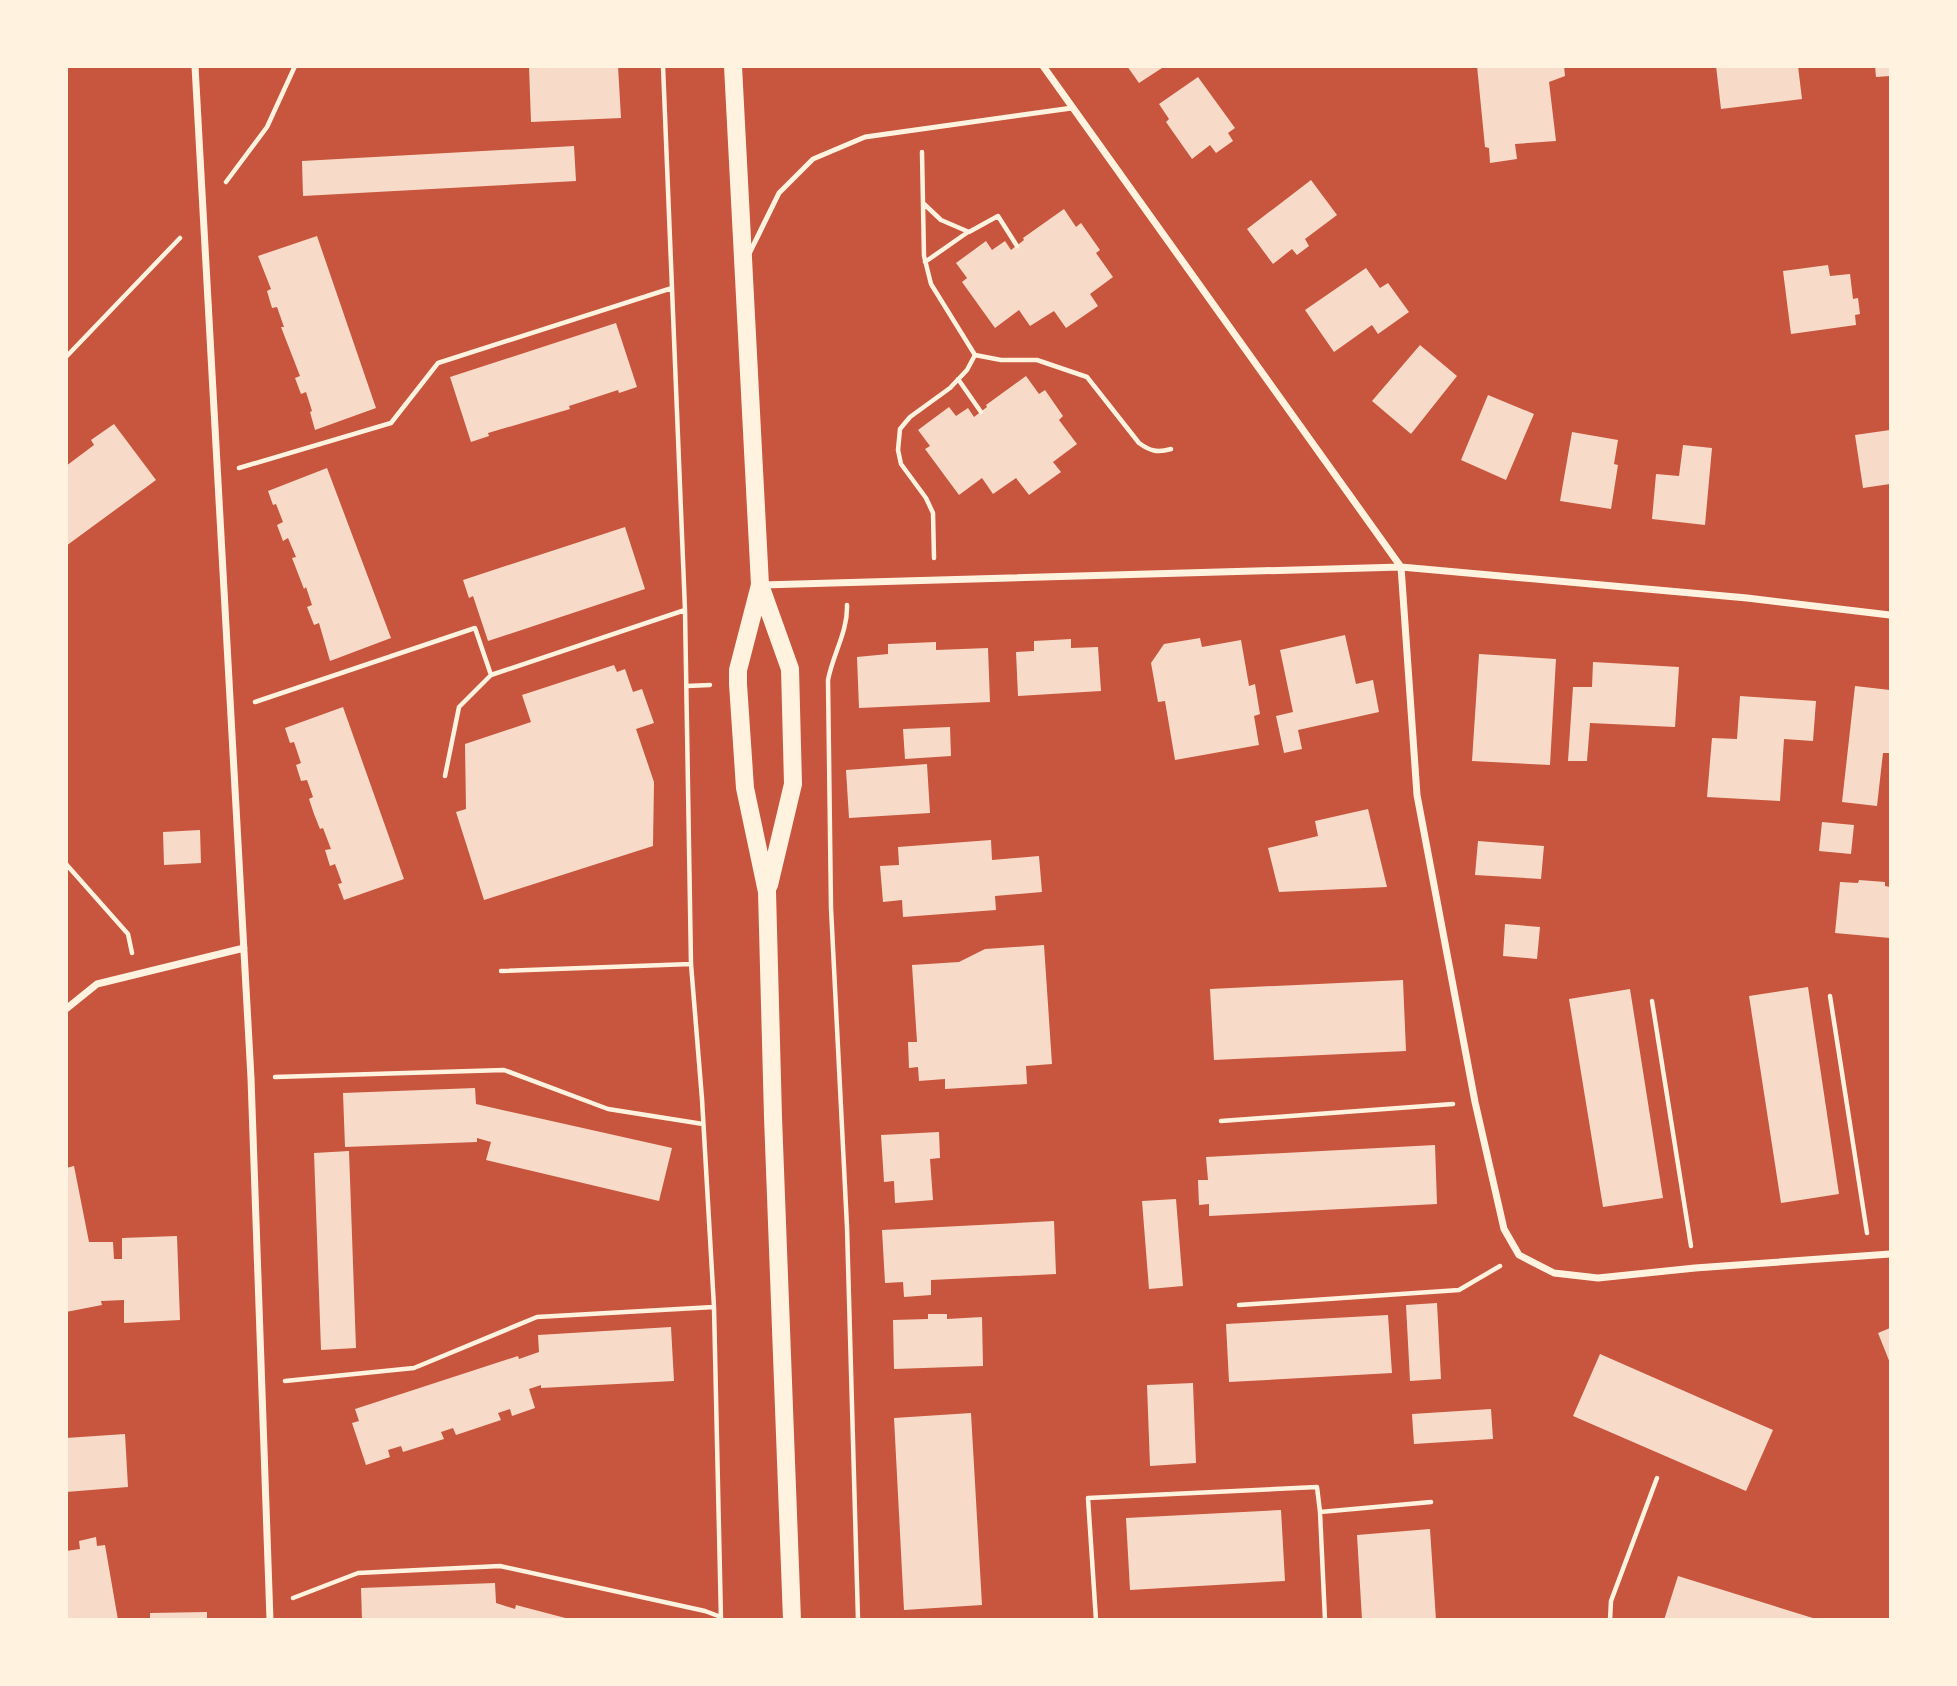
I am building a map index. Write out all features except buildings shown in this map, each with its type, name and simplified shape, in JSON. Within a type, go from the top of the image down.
[{"type":"main road","points":[[733,66],[760,585],[790,669],[791,682],[793,784],[767,892]]},
{"type":"main road","points":[[760,585],[738,670],[738,684],[745,788],[767,892],[792,1619]]},
{"type":"street","points":[[195,66],[251,1078],[270,1619]]},
{"type":"street","points":[[1043,66],[1401,568],[1417,794],[1475,1102],[1504,1228],[1519,1255],[1553,1273],[1598,1278],[1891,1254]]},
{"type":"street","points":[[760,585],[1401,568],[1747,598],[1891,615]]},
{"type":"street","points":[[66,1009],[97,984],[244,948]]},
{"type":"lane","points":[[743,266],[779,193],[813,159],[865,137],[1072,108]]},
{"type":"path","points":[[66,357],[202,214],[267,127],[295,66]]},
{"type":"path","points":[[269,1607],[358,1573],[500,1566],[705,1611],[721,1618],[714,1307],[691,964],[685,610],[663,66]]},
{"type":"path","points":[[922,162],[925,262],[931,284],[975,355],[1001,360],[1037,360],[1087,377],[1139,443],[1149,451],[1171,449]]},
{"type":"path","points":[[922,203],[941,220],[969,232]]},
{"type":"path","points":[[925,262],[998,216],[1017,246]]},
{"type":"path","points":[[218,474],[391,423],[438,363],[673,288]]},
{"type":"path","points":[[935,539],[933,513],[926,498],[901,464],[898,450],[900,429],[909,416],[958,379],[975,355]]},
{"type":"path","points":[[958,379],[981,412]]},
{"type":"path","points":[[444,776],[459,707],[491,675],[685,610]]},
{"type":"path","points":[[848,617],[831,662],[828,680],[831,908],[847,1227],[858,1619]]},
{"type":"path","points":[[230,710],[475,628],[491,675]]},
{"type":"path","points":[[687,686],[718,685]]},
{"type":"path","points":[[66,864],[128,934],[136,974]]},
{"type":"path","points":[[501,971],[691,964]]},
{"type":"path","points":[[1830,996],[1871,1255]]},
{"type":"path","points":[[1651,1001],[1695,1268]]},
{"type":"path","points":[[251,1078],[504,1070],[608,1109],[703,1124]]},
{"type":"path","points":[[1221,1121],[1475,1102]]},
{"type":"path","points":[[1239,1305],[1459,1290],[1519,1255]]},
{"type":"path","points":[[262,1383],[414,1368],[537,1317],[714,1307]]},
{"type":"path","points":[[1610,1619],[1611,1601],[1657,1478]]},
{"type":"path","points":[[1096,1619],[1088,1498],[1317,1487],[1325,1619]]},
{"type":"path","points":[[1320,1512],[1431,1502]]}]
